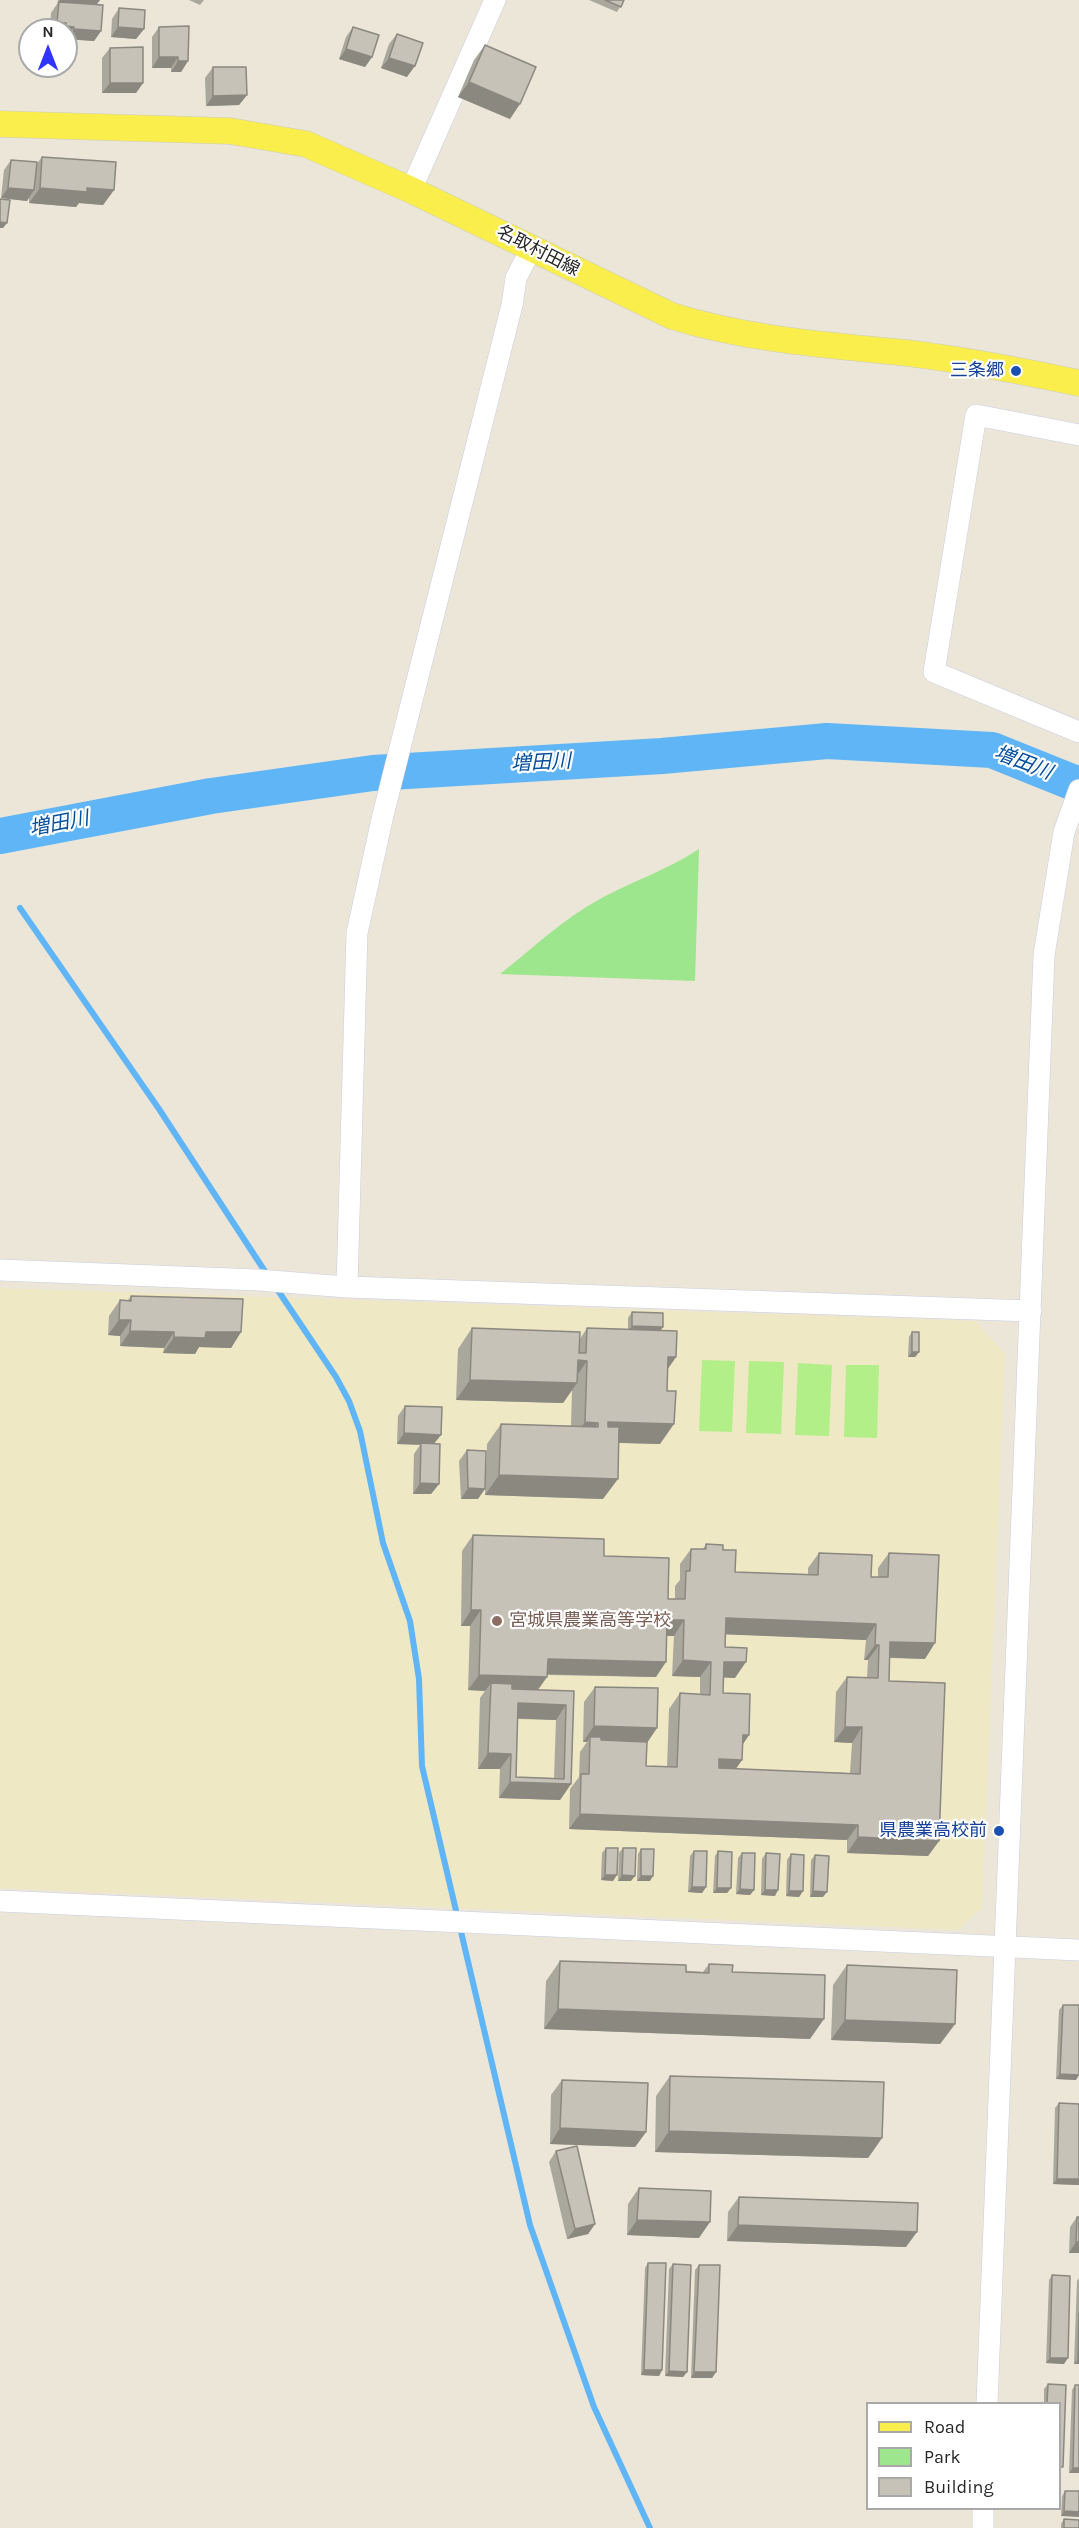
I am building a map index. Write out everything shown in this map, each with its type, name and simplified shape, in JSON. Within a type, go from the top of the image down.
[{"type":"main road","name":"名取村田線","points":[[0,124],[230,131],[306,144],[411,190],[524,262],[707,327],[747,336],[980,362],[1079,383]]},
{"type":"street","points":[[411,190],[495,0]]},
{"type":"street","points":[[347,1287],[357,933],[401,742],[524,262]]},
{"type":"street","points":[[1079,435],[976,415],[934,672],[1079,732]]},
{"type":"street","points":[[987,2402],[1044,955],[1052,898],[1068,820],[1079,790]]},
{"type":"street","points":[[0,1270],[258,1280],[347,1287],[1030,1311]]},
{"type":"street","points":[[0,1901],[1079,1950]]},
{"type":"street","points":[[983,2510],[983,2528]]},
{"type":"shaded area","name":"宮城県農業高等学校","points":[[0,1288],[975,1321],[1005,1354],[982,1908],[958,1930],[0,1888]]},
{"type":"green space","points":[[699,849],[695,981],[500,974],[561,924],[587,907]]},
{"type":"green space","points":[[702,1360],[735,1361],[732,1432],[699,1431]]},
{"type":"green space","points":[[749,1361],[784,1362],[781,1434],[746,1433]]},
{"type":"green space","points":[[798,1363],[832,1365],[829,1436],[795,1435]]},
{"type":"green space","points":[[846,1365],[879,1365],[877,1438],[844,1437]]},
{"type":"building","points":[[605,0],[624,0],[621,7]]},
{"type":"building","points":[[59,2],[103,5],[101,31],[78,29],[78,18],[57,18]]},
{"type":"building","points":[[119,8],[145,10],[144,29],[118,27]]},
{"type":"building","points":[[189,26],[188,61],[178,61],[178,57],[159,57],[159,27]]},
{"type":"building","points":[[353,27],[379,35],[372,57],[346,49]]},
{"type":"building","points":[[397,34],[423,43],[415,66],[389,58]]},
{"type":"building","points":[[485,45],[536,67],[520,104],[469,82]]},
{"type":"building","points":[[143,47],[143,83],[110,83],[110,48]]},
{"type":"building","points":[[213,67],[246,67],[247,95],[213,96]]},
{"type":"building","points":[[42,157],[116,162],[114,190],[87,188],[87,192],[40,188]]},
{"type":"building","points":[[11,160],[37,162],[34,190],[8,188]]},
{"type":"building","points":[[0,199],[10,200],[7,223],[0,222]]},
{"type":"building","points":[[131,1296],[243,1299],[241,1332],[206,1332],[205,1338],[174,1337],[174,1332],[130,1331],[131,1320],[119,1320],[120,1300],[131,1301]]},
{"type":"building","points":[[632,1312],[663,1313],[663,1327],[632,1326]]},
{"type":"building","points":[[472,1328],[580,1332],[579,1353],[586,1353],[587,1328],[677,1331],[676,1357],[668,1357],[667,1391],[676,1391],[674,1424],[608,1422],[608,1427],[619,1427],[618,1479],[499,1475],[501,1424],[598,1427],[598,1423],[585,1422],[587,1361],[578,1360],[577,1383],[470,1380]]},
{"type":"building","points":[[912,1332],[919,1332],[919,1352],[912,1352]]},
{"type":"building","points":[[405,1406],[442,1407],[441,1435],[404,1433]]},
{"type":"building","points":[[421,1443],[440,1444],[439,1484],[420,1483]]},
{"type":"building","points":[[467,1450],[486,1451],[485,1489],[468,1488]]},
{"type":"building","points":[[473,1535],[604,1539],[604,1556],[669,1558],[668,1599],[685,1599],[686,1571],[690,1571],[691,1549],[706,1549],[706,1544],[723,1545],[723,1550],[736,1550],[735,1572],[818,1575],[819,1553],[872,1555],[871,1577],[888,1577],[889,1553],[939,1555],[935,1643],[890,1642],[889,1681],[945,1683],[939,1841],[858,1837],[858,1825],[580,1814],[581,1774],[589,1774],[590,1737],[601,1737],[601,1740],[647,1742],[646,1766],[677,1767],[680,1693],[710,1695],[711,1662],[683,1660],[684,1620],[667,1620],[666,1662],[548,1659],[547,1677],[479,1675],[481,1610],[471,1610]],"holes":[[[726,1618],[876,1624],[875,1645],[879,1645],[878,1678],[847,1677],[845,1727],[862,1727],[860,1774],[719,1768],[719,1759],[742,1760],[743,1735],[749,1735],[750,1694],[723,1693],[724,1662],[746,1662],[747,1648],[725,1647]]]},
{"type":"building","points":[[491,1683],[512,1684],[512,1689],[574,1691],[571,1784],[510,1782],[511,1754],[488,1753]],"holes":[[[518,1703],[566,1705],[564,1779],[516,1777]]]},
{"type":"building","points":[[595,1687],[658,1688],[657,1728],[594,1726]]},
{"type":"building","points":[[606,1848],[618,1848],[617,1875],[605,1875]]},
{"type":"building","points":[[623,1848],[636,1848],[635,1876],[622,1875]]},
{"type":"building","points":[[641,1849],[654,1849],[653,1876],[641,1876]]},
{"type":"building","points":[[694,1851],[707,1851],[706,1887],[692,1887]]},
{"type":"building","points":[[718,1851],[732,1852],[731,1888],[717,1888]]},
{"type":"building","points":[[742,1853],[755,1853],[754,1890],[740,1889]]},
{"type":"building","points":[[766,1853],[780,1854],[778,1890],[765,1890]]},
{"type":"building","points":[[791,1854],[804,1855],[803,1891],[789,1891]]},
{"type":"building","points":[[815,1855],[829,1856],[827,1892],[813,1891]]},
{"type":"building","points":[[560,1961],[686,1965],[686,1972],[709,1973],[709,1964],[733,1965],[732,1972],[825,1975],[824,2019],[558,2009]]},
{"type":"building","points":[[847,1965],[957,1970],[955,2024],[845,2020]]},
{"type":"building","points":[[1063,2005],[1079,2005],[1079,2075],[1060,2074]]},
{"type":"building","points":[[670,2076],[884,2082],[882,2138],[669,2131]]},
{"type":"building","points":[[562,2080],[648,2083],[646,2132],[560,2128]]},
{"type":"building","points":[[1059,2103],[1079,2104],[1079,2179],[1057,2179]]},
{"type":"building","points":[[577,2146],[595,2224],[575,2229],[556,2151]]},
{"type":"building","points":[[639,2188],[711,2191],[710,2222],[637,2220]]},
{"type":"building","points":[[739,2197],[918,2203],[917,2232],[738,2225]]},
{"type":"building","points":[[1077,2217],[1079,2217],[1079,2242],[1076,2242]]},
{"type":"building","points":[[648,2263],[666,2263],[662,2370],[644,2370]]},
{"type":"building","points":[[673,2264],[691,2265],[687,2372],[669,2371]]},
{"type":"building","points":[[699,2265],[720,2265],[716,2372],[694,2372]]},
{"type":"building","points":[[1052,2275],[1070,2276],[1068,2358],[1050,2358]]},
{"type":"building","points":[[1079,2313],[1079,2359],[1078,2359]]},
{"type":"building","points":[[1048,2384],[1066,2385],[1063,2467],[1061,2467],[1061,2402],[1047,2402]]},
{"type":"building","points":[[1075,2385],[1079,2385],[1079,2468],[1073,2468]]},
{"type":"building","points":[[1065,2491],[1079,2491],[1079,2512],[1064,2511]]},
{"type":"building","points":[[1064,2519],[1079,2520],[1079,2528],[1064,2528]]},
{"type":"waterway","name":"増田川","points":[[0,836],[211,796],[373,773],[662,756],[827,741],[992,750],[1079,785]]},
{"type":"waterway","points":[[20,908],[159,1109],[268,1276]]},
{"type":"waterway","points":[[275,1286],[336,1377],[349,1401],[360,1431],[383,1543],[410,1621],[419,1679],[422,1766],[530,2225],[594,2407],[650,2528]]},
{"type":"place","name":"三条郷","points":[[1016,371]]},
{"type":"place","name":"宮城県農業高等学校","points":[[497,1621]]},
{"type":"place","name":"県農業高校前","points":[[999,1831]]}]
